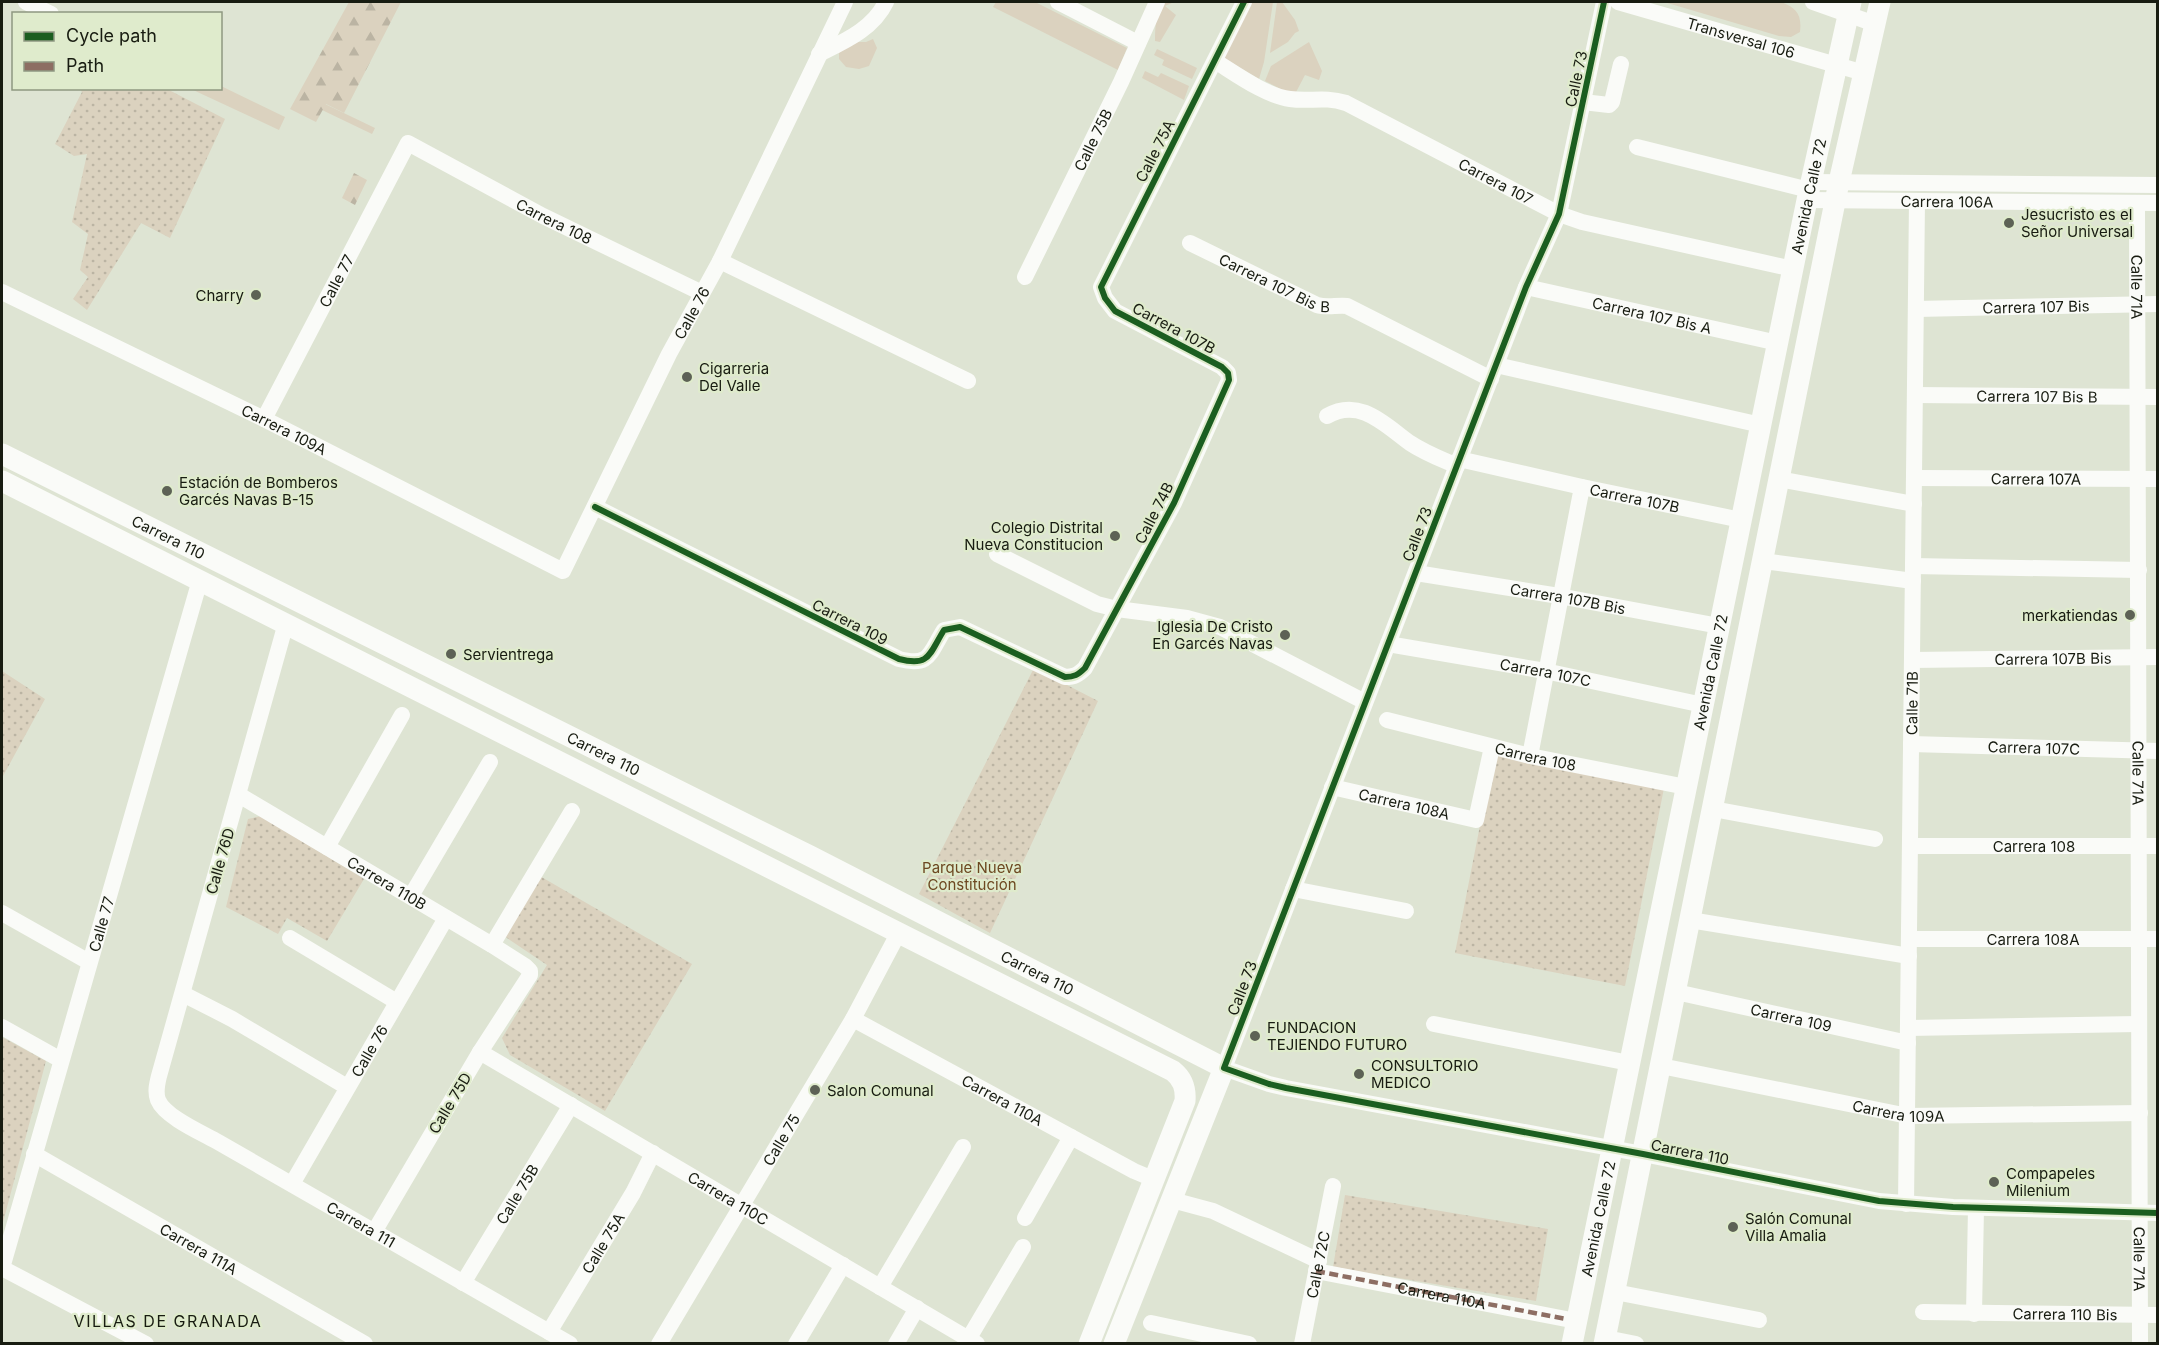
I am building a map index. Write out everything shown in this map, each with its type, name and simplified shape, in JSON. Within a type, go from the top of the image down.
[{"type":"main road","name":"Avenida Calle 72","points":[[1605,1341],[1838,191],[1880,2]]},
{"type":"main road","name":"Avenida Calle 72","points":[[1572,1344],[1809,191],[1849,8]]},
{"type":"main road","name":"Carrera 110","points":[[2,454],[168,539],[835,868],[1224,1068]]},
{"type":"main road","name":"Carrera 110","points":[[2,481],[1173,1071],[1183,1081],[1185,1101],[1153,1179]]},
{"type":"main road","points":[[159,559],[168,539]]},
{"type":"main road","name":"Calle 73","points":[[1114,1344],[1224,1068]]},
{"type":"main road","points":[[1089,1344],[1153,1179]]},
{"type":"street","points":[[26,2],[47,12]]},
{"type":"street","name":"Calle 76","points":[[563,571],[669,354],[720,261],[845,2]]},
{"type":"street","points":[[819,54],[859,33],[876,18],[886,2]]},
{"type":"street","points":[[1058,2],[1138,43]]},
{"type":"street","name":"Calle 75B","points":[[1025,277],[1121,82],[1157,2]]},
{"type":"street","name":"Calle 75A","points":[[1115,311],[1105,298],[1101,287],[1244,2]]},
{"type":"street","name":"Calle 73","points":[[1224,1068],[1526,287],[1559,214],[1604,2]]},
{"type":"street","name":"Transversal 106","points":[[1618,2],[1864,73]]},
{"type":"street","points":[[1813,2],[1849,8],[1875,24]]},
{"type":"street","name":"Carrera 107","points":[[1215,61],[1254,84],[1284,98],[1326,98],[1346,103],[1559,214],[1582,222],[1793,269]]},
{"type":"street","points":[[1583,102],[1609,105],[1612,102],[1621,64]]},
{"type":"street","name":"Carrera 108","points":[[408,143],[543,216],[702,293]]},
{"type":"street","name":"Calle 77","points":[[264,419],[408,143]]},
{"type":"street","name":"Carrera 106A","points":[[1637,147],[1809,191],[2157,185]]},
{"type":"street","name":"Carrera 106A","points":[[1838,191],[1917,201],[2157,203]]},
{"type":"street","name":"Calle 71B","points":[[1906,1204],[1917,201]]},
{"type":"street","name":"Calle 71A","points":[[2137,203],[2140,1344]]},
{"type":"street","name":"Carrera 107 Bis B","points":[[1190,243],[1317,305],[1347,306],[1493,372],[1761,425]]},
{"type":"street","points":[[720,261],[968,381]]},
{"type":"street","name":"Carrera 107 Bis A","points":[[1526,287],[1778,343]]},
{"type":"street","name":"Carrera 109A","points":[[2,292],[264,419],[563,571]]},
{"type":"street","name":"Carrera 107 Bis","points":[[1916,309],[2157,304]]},
{"type":"street","name":"Carrera 107B","points":[[1115,311],[1222,367]]},
{"type":"street","name":"Calle 74B","points":[[1085,668],[1174,503],[1227,387],[1228,373],[1222,367]]},
{"type":"street","name":"Carrera 107 Bis B","points":[[1915,395],[2157,397]]},
{"type":"street","name":"Carrera 107B","points":[[1327,416],[1339,410],[1354,410],[1369,414],[1425,452],[1458,463],[1741,520]]},
{"type":"street","name":"Carrera 107A","points":[[1914,478],[2157,478]]},
{"type":"street","points":[[1779,479],[1914,504]]},
{"type":"street","points":[[1530,756],[1559,596],[1582,487]]},
{"type":"street","name":"Carrera 109","points":[[595,507],[899,659],[914,663],[921,662],[927,657],[944,630],[960,627],[1065,676],[1074,677],[1085,668]]},
{"type":"street","points":[[998,554],[1097,604],[1117,609],[1186,618],[1220,627],[1365,702]]},
{"type":"street","points":[[1763,561],[1913,573],[2139,570]]},
{"type":"street","name":"Carrera 107B Bis","points":[[1416,573],[1559,596],[1719,626]]},
{"type":"street","name":"Calle 77","points":[[2,1268],[200,580]]},
{"type":"street","name":"Calle 76D","points":[[157,1098],[156,1087],[286,623]]},
{"type":"street","name":"Carrera 107C","points":[[1388,644],[1545,671],[1703,705]]},
{"type":"street","name":"Carrera 107B Bis","points":[[1912,660],[2157,657]]},
{"type":"street","points":[[327,847],[402,715]]},
{"type":"street","name":"Carrera 108","points":[[1387,720],[1530,756],[1686,787]]},
{"type":"street","name":"Carrera 107C","points":[[1911,744],[2157,751]]},
{"type":"street","name":"Carrera 108A","points":[[1332,787],[1476,820],[1492,747]]},
{"type":"street","points":[[411,896],[490,762]]},
{"type":"street","name":"Carrera 110B","points":[[239,795],[492,945],[525,966],[530,971],[530,975]]},
{"type":"street","points":[[1713,809],[1875,839]]},
{"type":"street","points":[[492,945],[572,811]]},
{"type":"street","name":"Carrera 108","points":[[1910,846],[2157,846]]},
{"type":"street","points":[[1293,889],[1406,911]]},
{"type":"street","points":[[2,913],[89,962]]},
{"type":"street","name":"Calle 76","points":[[292,1184],[446,918]]},
{"type":"street","points":[[1690,920],[1909,956]]},
{"type":"street","name":"Calle 75","points":[[659,1344],[853,1019],[899,932]]},
{"type":"street","points":[[290,938],[397,1002]]},
{"type":"street","name":"Carrera 108A","points":[[1909,939],[2157,939]]},
{"type":"street","name":"Calle 75D","points":[[374,1232],[480,1052],[530,975]]},
{"type":"street","name":"Carrera 109","points":[[1676,992],[1909,1036],[2138,1024]]},
{"type":"street","points":[[183,994],[232,1018],[347,1088]]},
{"type":"street","name":"Carrera 110A","points":[[853,1019],[1153,1179]]},
{"type":"street","points":[[1434,1024],[1629,1063]]},
{"type":"street","points":[[2,1028],[61,1060]]},
{"type":"street","name":"Carrera 110C","points":[[480,1052],[973,1341]]},
{"type":"street","name":"Carrera 109A","points":[[1661,1066],[1908,1116],[2140,1113]]},
{"type":"street","name":"Carrera 110","points":[[1224,1068],[1286,1088],[1643,1154],[1856,1197],[1906,1204],[1976,1208],[2157,1213]]},
{"type":"street","name":"Carrera 111","points":[[157,1098],[162,1107],[172,1115],[570,1344]]},
{"type":"street","name":"Calle 75B","points":[[463,1283],[571,1105]]},
{"type":"street","points":[[1025,1218],[1071,1137]]},
{"type":"street","points":[[880,1287],[963,1147]]},
{"type":"street","name":"Calle 75A","points":[[549,1332],[633,1193],[653,1153]]},
{"type":"street","name":"Carrera 111A","points":[[34,1154],[366,1344]]},
{"type":"street","name":"Calle 72C","points":[[1302,1344],[1333,1186]]},
{"type":"street","name":"Carrera 110A","points":[[1172,1200],[1213,1211],[1317,1266],[1566,1319]]},
{"type":"street","points":[[1974,1314],[1976,1208]]},
{"type":"street","points":[[973,1341],[1023,1247]]},
{"type":"street","points":[[796,1344],[843,1265]]},
{"type":"street","points":[[2,1268],[146,1344]]},
{"type":"street","points":[[1615,1292],[1759,1320]]},
{"type":"street","points":[[896,1344],[917,1308]]},
{"type":"street","name":"Carrera 110 Bis","points":[[1923,1312],[2157,1315]]},
{"type":"street","points":[[1151,1323],[1249,1344]]},
{"type":"street","points":[[1605,1341],[1636,1344]]},
{"type":"green space","points":[[349,2],[401,2],[344,113],[326,104],[316,122],[290,109]]},
{"type":"green space","points":[[996,2],[1035,2],[1127,48],[1118,70],[993,7]]},
{"type":"green space","points":[[1162,2],[1174,2],[1165,6],[1176,15],[1160,42],[1155,41],[1155,31]]},
{"type":"green space","points":[[1251,2],[1273,2],[1264,62],[1259,79],[1224,58]]},
{"type":"green space","points":[[1277,2],[1282,2],[1295,20],[1299,31],[1288,42],[1270,53]]},
{"type":"green space","points":[[1664,2],[1781,2],[1797,13],[1800,32],[1791,37],[1779,36]]},
{"type":"green space","points":[[873,39],[877,48],[869,66],[859,69],[846,67],[839,59],[839,53],[851,42],[866,42]]},
{"type":"green space","points":[[1309,42],[1322,71],[1319,80],[1305,75],[1294,96],[1265,81],[1271,66]]},
{"type":"green space","points":[[1157,49],[1197,68],[1192,79],[1162,65],[1164,60],[1154,55]]},
{"type":"green space","points":[[1145,71],[1158,77],[1161,73],[1189,86],[1184,100],[1142,78]]},
{"type":"green space","points":[[222,86],[285,117],[279,130],[193,90],[222,90]]},
{"type":"green space","points":[[81,90],[169,90],[225,119],[170,238],[141,223],[87,310],[73,299],[88,277],[80,270],[88,234],[72,222],[87,154],[74,156],[55,144],[82,92]]},
{"type":"green space","points":[[325,104],[375,128],[372,134],[322,110]]},
{"type":"green space","points":[[354,173],[367,180],[355,205],[342,198]]},
{"type":"green space","name":"Parque Nueva Constitución","points":[[1034,668],[1098,701],[990,933],[919,894]]},
{"type":"green space","points":[[2,671],[45,699],[2,778]]},
{"type":"green space","points":[[1494,754],[1664,788],[1625,986],[1455,953]]},
{"type":"green space","points":[[261,816],[364,879],[327,941],[287,918],[278,934],[226,907],[248,819]]},
{"type":"green space","points":[[538,875],[692,964],[605,1111],[510,1055],[502,1038],[547,965],[501,934]]},
{"type":"green space","points":[[2,1037],[46,1061],[2,1226]]},
{"type":"green space","points":[[1345,1195],[1548,1229],[1536,1301],[1333,1267]]},
{"type":"marked path","points":[[1316,1271],[1566,1319]]},
{"type":"cycle path","points":[[595,507],[899,659],[923,660],[931,652],[944,630],[960,627],[1065,677],[1080,672],[1085,668],[1174,503],[1229,380],[1228,373],[1222,367],[1115,311],[1105,298],[1101,287],[1244,2]]},
{"type":"cycle path","points":[[1604,2],[1559,214],[1526,287],[1224,1068],[1286,1088],[1643,1154],[1879,1201],[1953,1207],[2158,1213]]},
{"type":"place","name":"Jesucristo es el Señor Universal","points":[[2009,223]]},
{"type":"place","name":"Charry","points":[[256,295]]},
{"type":"place","name":"Cigarreria Del Valle","points":[[687,377]]},
{"type":"place","name":"Estación de Bomberos Garcés Navas B-15","points":[[167,491]]},
{"type":"place","name":"Colegio Distrital Nueva Constitucion","points":[[1115,536]]},
{"type":"place","name":"merkatiendas","points":[[2130,615]]},
{"type":"place","name":"Iglesia De Cristo En Garcés Navas","points":[[1285,635]]},
{"type":"place","name":"Servientrega","points":[[451,654]]},
{"type":"place","name":"FUNDACION TEJIENDO FUTURO","points":[[1255,1036]]},
{"type":"place","name":"CONSULTORIO MEDICO","points":[[1359,1074]]},
{"type":"place","name":"Salon Comunal","points":[[815,1090]]},
{"type":"place","name":"Compapeles Milenium","points":[[1994,1182]]},
{"type":"place","name":"Salón Comunal Villa Amalia","points":[[1733,1227]]},
{"type":"district","name":"VILLAS DE GRANADA","points":[[168,1321]]}]
